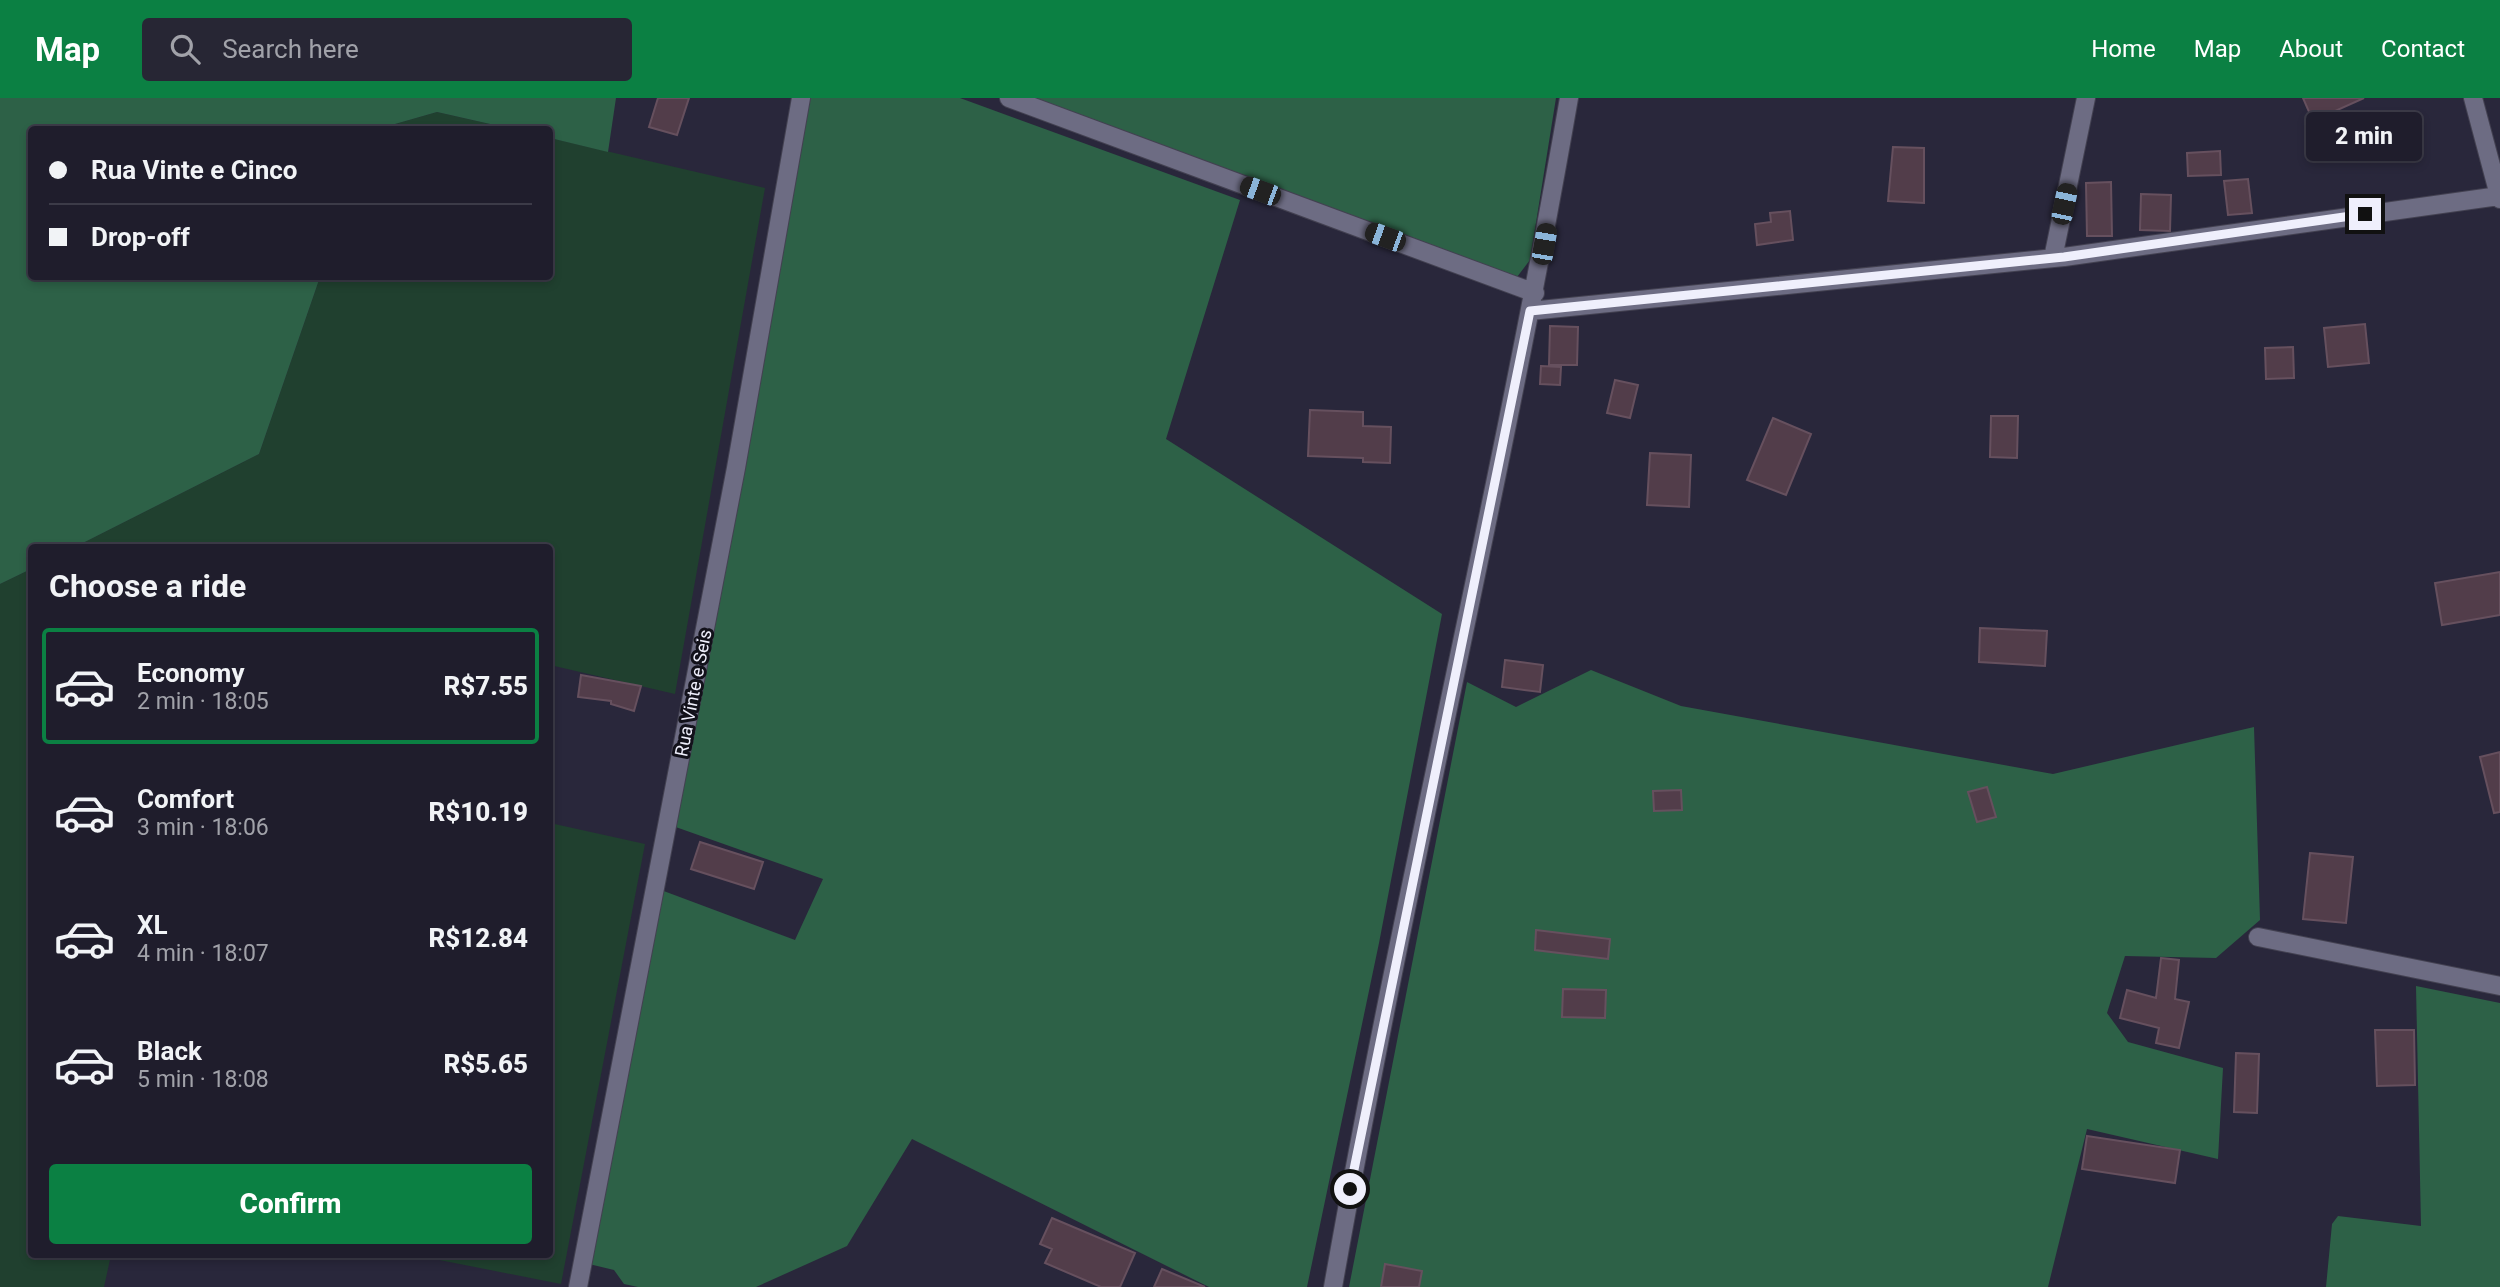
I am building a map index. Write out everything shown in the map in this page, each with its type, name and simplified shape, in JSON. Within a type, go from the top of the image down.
[{"type":"street","name":"Rua Vinte e Seis","points":[[578,1287],[733,481],[801,98]]},
{"type":"street","points":[[1009,98],[1535,293]]},
{"type":"street","points":[[1333,1287],[1363,1116],[1535,293],[1569,98]]},
{"type":"street","points":[[2053,258],[2086,98]]},
{"type":"street","points":[[1530,311],[2053,258],[2500,198],[2473,98]]},
{"type":"street","points":[[2258,937],[2500,986]]},
{"type":"green space","points":[[0,98],[616,98],[608,152],[553,139],[553,126],[499,126],[437,112],[388,126],[28,126],[28,280],[319,280],[259,454],[81,544],[28,544],[28,570],[0,584]]},
{"type":"green space","points":[[803,98],[960,98],[1240,200],[1166,439],[1442,614],[1379,943],[1307,1287],[1209,1287],[912,1139],[847,1246],[756,1287],[638,1287],[624,1284],[614,1270],[589,1264],[661,890],[795,940],[823,879],[670,825]]},
{"type":"green space","points":[[1016,98],[1556,98],[1530,260],[1517,277]]},
{"type":"green space","points":[[437,112],[499,126],[388,126]]},
{"type":"green space","points":[[553,139],[765,188],[675,694],[553,666],[553,544],[81,544],[259,454],[319,280],[553,280]]},
{"type":"green space","points":[[28,570],[28,1258],[110,1258],[104,1287],[0,1287],[0,584]]},
{"type":"green space","points":[[1591,670],[1681,706],[2053,774],[2254,727],[2260,920],[2216,958],[2125,956],[2107,1013],[2128,1042],[2223,1068],[2218,1159],[2087,1129],[2048,1287],[1349,1287],[1467,682],[1516,707]]},
{"type":"green space","points":[[553,824],[645,844],[561,1284],[429,1258],[553,1258]]},
{"type":"green space","points":[[2416,986],[2500,1003],[2500,1287],[2326,1287],[2332,1224],[2338,1216],[2421,1226]]},
{"type":"building","points":[[658,98],[689,98],[677,135],[649,127]]},
{"type":"building","points":[[2303,98],[2364,98],[2313,121]]},
{"type":"building","points":[[1893,147],[1924,148],[1924,203],[1888,201]]},
{"type":"building","points":[[2220,151],[2221,175],[2188,176],[2187,153]]},
{"type":"building","points":[[2248,179],[2252,213],[2228,215],[2224,181]]},
{"type":"building","points":[[2111,182],[2112,236],[2087,236],[2086,183]]},
{"type":"building","points":[[2141,194],[2171,195],[2170,231],[2140,230]]},
{"type":"building","points":[[1790,211],[1793,240],[1757,245],[1755,224],[1771,222],[1770,213]]},
{"type":"building","points":[[2365,324],[2369,363],[2328,367],[2324,328]]},
{"type":"building","points":[[1550,326],[1578,327],[1577,365],[1549,365]]},
{"type":"building","points":[[2293,347],[2294,378],[2266,379],[2265,348]]},
{"type":"building","points":[[1541,366],[1561,367],[1560,385],[1540,384]]},
{"type":"building","points":[[1615,380],[1638,385],[1630,418],[1607,413]]},
{"type":"building","points":[[1310,410],[1363,412],[1363,426],[1391,427],[1390,463],[1363,462],[1363,458],[1308,456]]},
{"type":"building","points":[[1991,416],[2018,416],[2017,458],[1990,457]]},
{"type":"building","points":[[1773,418],[1811,434],[1786,495],[1747,480]]},
{"type":"building","points":[[1650,453],[1691,455],[1689,507],[1647,505]]},
{"type":"building","points":[[2500,572],[2500,615],[2442,625],[2435,583]]},
{"type":"building","points":[[1980,628],[2047,631],[2045,666],[1979,662]]},
{"type":"building","points":[[1505,660],[1543,665],[1540,692],[1502,687]]},
{"type":"building","points":[[581,675],[641,686],[634,711],[611,704],[611,701],[578,697]]},
{"type":"building","points":[[2500,752],[2500,812],[2494,813],[2480,757]]},
{"type":"building","points":[[1987,787],[1996,817],[1977,822],[1968,792]]},
{"type":"building","points":[[1681,790],[1682,810],[1654,811],[1653,791]]},
{"type":"building","points":[[700,842],[763,862],[754,889],[691,869]]},
{"type":"building","points":[[2310,853],[2353,857],[2346,923],[2303,919]]},
{"type":"building","points":[[1536,930],[1610,939],[1608,959],[1535,950]]},
{"type":"building","points":[[2161,958],[2179,960],[2175,999],[2189,1002],[2179,1048],[2156,1043],[2159,1028],[2120,1018],[2127,990],[2156,998]]},
{"type":"building","points":[[1563,989],[1606,990],[1605,1018],[1562,1017]]},
{"type":"building","points":[[2375,1030],[2414,1030],[2415,1085],[2377,1086]]},
{"type":"building","points":[[2236,1053],[2259,1054],[2257,1113],[2234,1112]]},
{"type":"building","points":[[2087,1136],[2180,1150],[2175,1183],[2082,1169]]},
{"type":"building","points":[[1052,1218],[1135,1253],[1120,1287],[1101,1287],[1045,1263],[1052,1249],[1040,1244]]},
{"type":"building","points":[[1385,1264],[1422,1271],[1419,1287],[1381,1287]]},
{"type":"building","points":[[1162,1269],[1205,1287],[1154,1287]]},
{"type":"route","points":[[1350,1189],[1530,311],[2064,257],[2365,214]]}]
